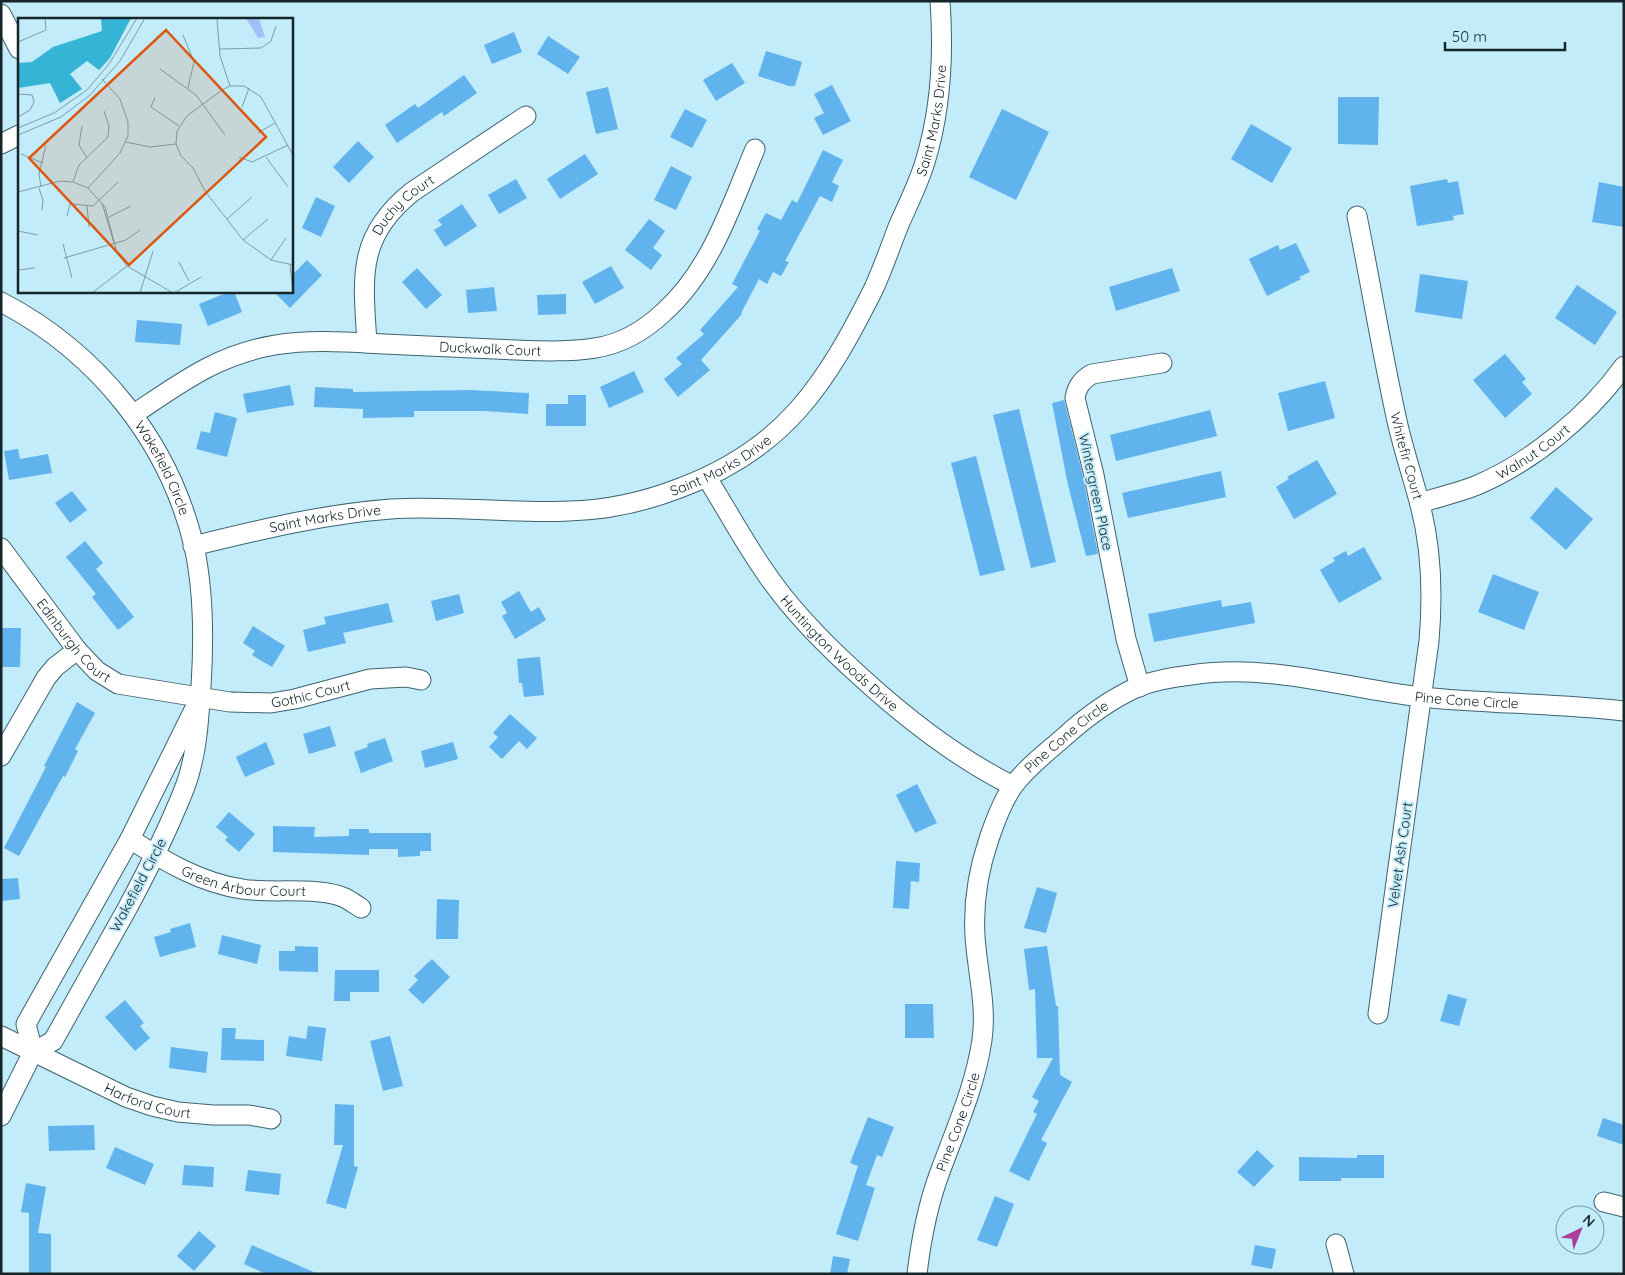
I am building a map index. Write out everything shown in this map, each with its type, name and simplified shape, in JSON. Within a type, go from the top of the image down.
[{"type":"street","name":"Saint Marks Drive","points":[[194,546],[314,518],[391,509],[422,508],[546,512],[600,509],[663,495],[707,478],[753,452],[798,411],[836,359],[882,270],[918,182],[932,136],[941,90],[940,1]]},
{"type":"street","points":[[1,14],[18,47]]},
{"type":"street","name":"Duchy Court","points":[[367,343],[366,264],[368,252],[374,238],[388,215],[399,202],[412,192],[526,116]]},
{"type":"street","points":[[1,144],[18,136]]},
{"type":"street","name":"Duckwalk Court","points":[[134,414],[196,373],[235,354],[285,344],[319,342],[367,343],[560,351],[596,348],[623,340],[645,328],[664,313],[683,293],[699,271],[715,240],[755,149]]},
{"type":"street","name":"Whitefir Court","points":[[1357,216],[1398,423],[1407,463],[1420,503],[1427,541],[1432,597],[1430,641],[1421,697]]},
{"type":"street","name":"Wakefield Circle","points":[[1,302],[30,318],[54,335],[89,365],[134,414],[149,437],[172,483],[194,546],[203,621],[200,697],[196,742],[191,769],[156,856],[53,1041],[33,1052],[26,1024],[130,840],[200,697]]},
{"type":"street","name":"Wintergreen Place","points":[[1140,686],[1126,639],[1094,475],[1075,398],[1076,391],[1082,380],[1092,374],[1162,363]]},
{"type":"street","name":"Walnut Court","points":[[1420,503],[1474,486],[1494,477],[1532,454],[1593,402],[1624,366]]},
{"type":"street","name":"Huntington Woods Drive","points":[[707,478],[763,570],[798,615],[828,648],[912,722],[987,773],[1013,786]]},
{"type":"street","name":"Edinburgh Court","points":[[1,548],[77,650],[97,671],[118,684],[200,697]]},
{"type":"street","points":[[1,756],[46,678],[55,667],[77,650]]},
{"type":"street","name":"Pine Cone Circle","points":[[917,1274],[924,1228],[939,1175],[972,1088],[978,1066],[983,1023],[974,912],[976,889],[989,838],[1013,786],[1029,768],[1085,720],[1117,698],[1140,686],[1156,681],[1204,673],[1253,671],[1421,697],[1582,706],[1624,711]]},
{"type":"street","name":"Gothic Court","points":[[200,697],[230,702],[271,703],[294,700],[370,679],[406,677],[421,680]]},
{"type":"street","name":"Velvet Ash Court","points":[[1378,1014],[1421,697]]},
{"type":"street","name":"Green Arbour Court","points":[[130,840],[186,871],[220,884],[242,889],[325,893],[344,898],[361,908]]},
{"type":"street","name":"Harford Court","points":[[1,1036],[126,1097],[152,1106],[178,1112],[213,1115],[249,1115],[271,1119]]},
{"type":"street","points":[[1,1116],[33,1052]]},
{"type":"street","points":[[1604,1202],[1624,1207]]},
{"type":"street","points":[[1336,1244],[1344,1274]]},
{"type":"building","points":[[514,32],[522,52],[492,64],[484,45]]},
{"type":"building","points":[[548,36],[580,57],[568,74],[537,54]]},
{"type":"building","points":[[766,51],[802,62],[795,86],[789,86],[758,76]]},
{"type":"building","points":[[732,63],[745,83],[716,101],[703,80]]},
{"type":"building","points":[[464,75],[477,93],[444,116],[442,112],[397,143],[385,125],[415,104],[418,108]]},
{"type":"building","points":[[832,85],[851,121],[823,135],[814,118],[824,113],[814,94]]},
{"type":"building","points":[[608,87],[618,129],[596,134],[586,92]]},
{"type":"building","points":[[1338,97],[1379,97],[1378,145],[1338,144]]},
{"type":"building","points":[[685,109],[707,120],[692,148],[670,137]]},
{"type":"building","points":[[1002,109],[1049,132],[1016,200],[969,177]]},
{"type":"building","points":[[1251,124],[1292,148],[1272,183],[1231,159]]},
{"type":"building","points":[[358,141],[374,157],[349,183],[333,167]]},
{"type":"building","points":[[823,150],[843,160],[832,182],[839,186],[832,202],[820,196],[785,261],[789,262],[781,276],[773,272],[767,284],[759,279],[742,314],[701,360],[710,370],[678,397],[664,379],[682,364],[676,358],[704,334],[700,330],[738,287],[732,284],[760,231],[757,229],[766,213],[781,220],[792,200],[797,203]]},
{"type":"building","points":[[585,154],[598,174],[560,199],[547,179]]},
{"type":"building","points":[[671,166],[692,177],[676,210],[654,200]]},
{"type":"building","points":[[516,179],[527,198],[499,214],[488,195]]},
{"type":"building","points":[[1447,179],[1448,183],[1458,181],[1464,214],[1453,216],[1454,220],[1417,226],[1410,186]]},
{"type":"building","points":[[1599,182],[1624,187],[1624,227],[1592,222]]},
{"type":"building","points":[[316,197],[335,206],[321,237],[302,228]]},
{"type":"building","points":[[462,204],[477,226],[445,247],[434,230],[442,225],[438,220]]},
{"type":"building","points":[[649,219],[665,231],[653,248],[662,255],[651,270],[625,250]]},
{"type":"building","points":[[1296,243],[1310,272],[1299,277],[1301,279],[1267,296],[1249,259],[1278,245],[1280,250]]},
{"type":"building","points":[[307,260],[322,275],[290,308],[274,292],[292,292],[292,275]]},
{"type":"building","points":[[611,266],[624,288],[595,304],[582,282]]},
{"type":"building","points":[[417,268],[442,295],[426,309],[402,282]]},
{"type":"building","points":[[1172,268],[1180,291],[1116,311],[1109,287]]},
{"type":"building","points":[[1420,274],[1468,281],[1462,319],[1415,312]]},
{"type":"building","points":[[1577,285],[1617,312],[1595,345],[1555,318]]},
{"type":"building","points":[[494,287],[497,311],[468,313],[466,290]]},
{"type":"building","points":[[229,292],[234,292],[242,312],[208,326],[199,304]]},
{"type":"building","points":[[566,294],[566,314],[538,315],[537,295]]},
{"type":"building","points":[[137,320],[182,324],[180,345],[135,342]]},
{"type":"building","points":[[1505,354],[1526,379],[1522,382],[1532,394],[1505,418],[1473,380]]},
{"type":"building","points":[[634,371],[644,392],[609,408],[600,387]]},
{"type":"building","points":[[1325,381],[1335,418],[1288,431],[1278,393]]},
{"type":"building","points":[[290,385],[294,405],[247,413],[243,394]]},
{"type":"building","points":[[315,387],[353,389],[353,392],[471,390],[529,393],[528,414],[485,411],[414,411],[414,417],[363,418],[363,409],[314,407]]},
{"type":"building","points":[[568,395],[586,395],[586,426],[546,426],[546,404],[568,404]]},
{"type":"building","points":[[1064,400],[1082,472],[1098,554],[1086,556],[1068,485],[1052,403]]},
{"type":"building","points":[[1019,409],[1056,562],[1031,568],[993,415]]},
{"type":"building","points":[[1210,410],[1217,436],[1116,461],[1110,435]]},
{"type":"building","points":[[215,412],[237,418],[227,457],[196,449],[201,431],[210,433]]},
{"type":"building","points":[[18,449],[20,459],[48,454],[52,473],[9,480],[4,451]]},
{"type":"building","points":[[976,456],[1005,570],[980,576],[951,463]]},
{"type":"building","points":[[1317,460],[1337,494],[1294,519],[1276,487],[1289,479],[1287,477]]},
{"type":"building","points":[[1221,471],[1226,497],[1128,518],[1122,493]]},
{"type":"building","points":[[1556,487],[1593,519],[1566,550],[1530,518]]},
{"type":"building","points":[[72,491],[87,510],[70,523],[55,503]]},
{"type":"building","points":[[85,541],[103,563],[96,569],[134,617],[118,630],[92,597],[96,594],[66,557]]},
{"type":"building","points":[[1364,547],[1382,579],[1339,603],[1320,570],[1335,561],[1333,558],[1346,551],[1348,556]]},
{"type":"building","points":[[1493,574],[1539,592],[1524,630],[1478,612]]},
{"type":"building","points":[[519,591],[531,612],[539,607],[546,620],[515,639],[502,616],[507,613],[501,602]]},
{"type":"building","points":[[459,594],[464,613],[436,621],[431,601]]},
{"type":"building","points":[[1221,600],[1222,607],[1251,602],[1255,623],[1154,642],[1148,614]]},
{"type":"building","points":[[388,603],[393,622],[343,633],[346,643],[308,652],[303,630],[326,624],[324,617]]},
{"type":"building","points":[[253,626],[285,646],[272,667],[252,655],[255,651],[243,643]]},
{"type":"building","points":[[1,628],[21,628],[20,667],[1,667]]},
{"type":"building","points":[[540,657],[544,695],[524,697],[522,683],[519,683],[517,659]]},
{"type":"building","points":[[77,702],[95,713],[75,749],[78,751],[65,777],[63,776],[19,856],[4,848]]},
{"type":"building","points":[[510,714],[537,738],[527,749],[519,741],[502,759],[489,747],[498,737],[493,733]]},
{"type":"building","points":[[330,726],[336,746],[309,754],[303,734]]},
{"type":"building","points":[[385,738],[393,761],[361,773],[354,752],[368,747],[367,744]]},
{"type":"building","points":[[266,742],[275,764],[245,777],[236,757]]},
{"type":"building","points":[[453,742],[458,759],[425,768],[421,751]]},
{"type":"building","points":[[917,784],[937,823],[915,833],[896,795]]},
{"type":"building","points":[[229,812],[255,834],[239,852],[225,840],[228,837],[216,827]]},
{"type":"building","points":[[273,826],[315,827],[314,837],[349,836],[349,829],[369,829],[369,833],[431,833],[431,851],[420,851],[420,856],[398,857],[398,849],[369,849],[369,855],[273,852]]},
{"type":"building","points":[[896,861],[920,863],[919,882],[911,881],[909,909],[893,908]]},
{"type":"building","points":[[18,878],[20,899],[1,901],[1,879]]},
{"type":"building","points":[[1037,887],[1057,893],[1046,933],[1024,928]]},
{"type":"building","points":[[437,899],[459,900],[458,939],[436,939]]},
{"type":"building","points":[[190,923],[196,947],[160,957],[154,937],[171,932],[170,929]]},
{"type":"building","points":[[222,935],[261,945],[257,964],[218,954]]},
{"type":"building","points":[[295,946],[318,947],[318,972],[279,971],[279,951],[295,951]]},
{"type":"building","points":[[1047,946],[1056,1006],[1058,1006],[1060,1075],[1072,1082],[1041,1140],[1047,1143],[1029,1181],[1009,1171],[1037,1114],[1033,1112],[1039,1101],[1032,1097],[1053,1058],[1037,1058],[1035,989],[1029,990],[1024,949]]},
{"type":"building","points":[[432,959],[450,977],[423,1004],[408,990],[418,980],[414,976]]},
{"type":"building","points":[[335,970],[379,970],[379,992],[350,992],[350,1001],[334,1001]]},
{"type":"building","points":[[1448,994],[1467,999],[1459,1026],[1440,1021]]},
{"type":"building","points":[[125,1000],[144,1023],[140,1026],[150,1038],[135,1051],[105,1017]]},
{"type":"building","points":[[905,1004],[933,1004],[934,1038],[905,1038]]},
{"type":"building","points":[[308,1026],[326,1028],[322,1061],[286,1056],[289,1036],[306,1039]]},
{"type":"building","points":[[222,1028],[236,1028],[235,1039],[264,1040],[264,1061],[221,1060]]},
{"type":"building","points":[[390,1036],[403,1086],[383,1091],[370,1041]]},
{"type":"building","points":[[171,1047],[208,1052],[206,1073],[169,1068]]},
{"type":"building","points":[[335,1104],[354,1105],[354,1166],[358,1167],[346,1209],[326,1203],[343,1145],[334,1145]]},
{"type":"building","points":[[868,1117],[894,1127],[882,1157],[877,1155],[866,1185],[875,1188],[858,1241],[836,1234],[858,1166],[850,1163]]},
{"type":"building","points":[[1603,1118],[1624,1125],[1624,1145],[1597,1136]]},
{"type":"building","points":[[94,1125],[95,1150],[49,1151],[48,1126]]},
{"type":"building","points":[[115,1147],[154,1164],[145,1185],[106,1168]]},
{"type":"building","points":[[1257,1150],[1274,1166],[1254,1187],[1237,1172]]},
{"type":"building","points":[[1357,1155],[1384,1155],[1384,1178],[1341,1178],[1341,1181],[1299,1181],[1299,1157],[1357,1158]]},
{"type":"building","points":[[184,1165],[214,1167],[213,1187],[182,1185]]},
{"type":"building","points":[[248,1170],[281,1174],[279,1195],[245,1191]]},
{"type":"building","points":[[26,1183],[46,1187],[38,1233],[51,1234],[51,1274],[29,1274],[29,1213],[21,1212]]},
{"type":"building","points":[[995,1196],[1014,1204],[997,1247],[977,1240]]},
{"type":"building","points":[[199,1231],[216,1246],[194,1271],[177,1256]]},
{"type":"building","points":[[252,1245],[318,1274],[266,1274],[244,1264]]},
{"type":"building","points":[[1255,1245],[1276,1249],[1272,1269],[1251,1265]]},
{"type":"building","points":[[833,1256],[850,1259],[847,1274],[830,1274]]}]
